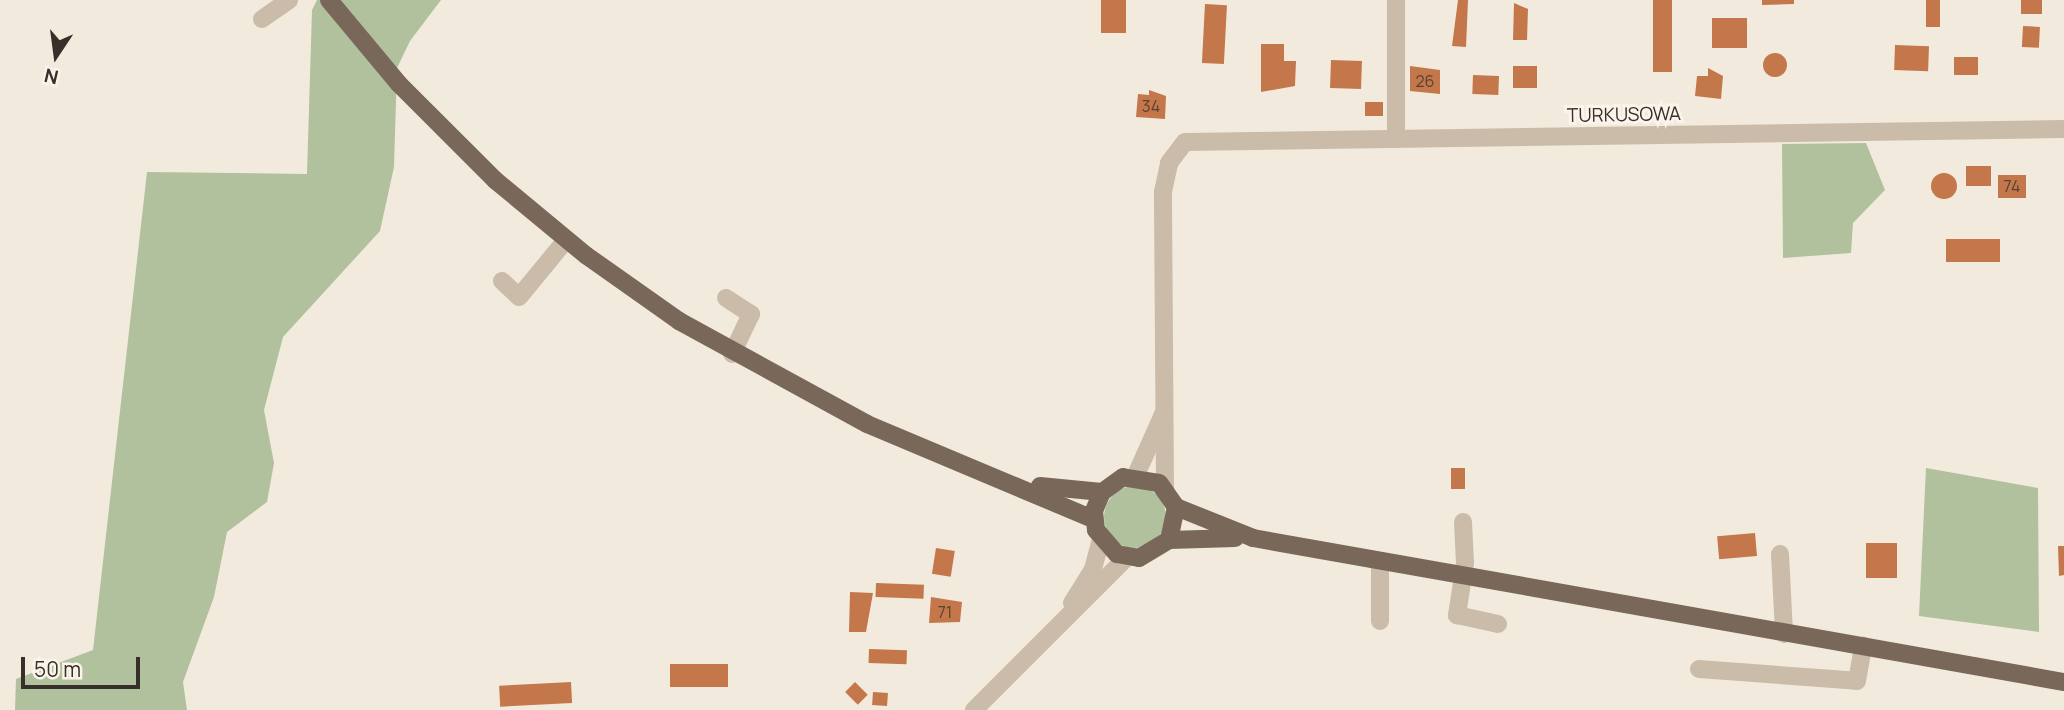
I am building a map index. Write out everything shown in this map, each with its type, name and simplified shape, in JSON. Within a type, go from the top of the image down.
[{"type":"main road","points":[[329,0],[449,136],[566,240],[733,354],[867,424],[1019,483],[1093,519]]},
{"type":"main road","points":[[1019,483],[1102,492],[1136,475],[1165,488],[1176,507],[1253,538],[1380,564],[2064,680]]},
{"type":"main road","points":[[1102,492],[1093,519],[1101,540],[1127,557],[1151,555],[1169,540],[1176,507]]},
{"type":"main road","points":[[1169,540],[1253,538]]},
{"type":"street","points":[[262,19],[289,0]]},
{"type":"street","points":[[1396,0],[1396,139]]},
{"type":"street","name":"TURKUSOWA","points":[[1168,402],[1163,192],[1168,163],[1185,142],[2064,129]]},
{"type":"street","points":[[502,281],[519,297],[566,240]]},
{"type":"street","points":[[726,298],[751,314],[733,354]]},
{"type":"street","points":[[1136,475],[1168,402]]},
{"type":"street","points":[[1165,488],[1168,402]]},
{"type":"street","points":[[1463,522],[1463,578],[1457,615],[1498,624]]},
{"type":"street","points":[[1049,635],[1093,569],[1101,540]]},
{"type":"street","points":[[1780,554],[1784,634]]},
{"type":"street","points":[[974,710],[1127,557]]},
{"type":"street","points":[[1380,564],[1380,621]]},
{"type":"street","points":[[1699,668],[1857,681],[1863,646]]},
{"type":"green space","points":[[317,0],[441,0],[410,41],[397,68],[394,167],[380,231],[283,337],[264,410],[274,463],[267,502],[227,532],[214,597],[183,682],[187,710],[15,710],[16,679],[93,650],[147,172],[307,174],[312,10]]},
{"type":"green space","points":[[1866,143],[1885,190],[1853,223],[1851,253],[1783,258],[1782,144]]},
{"type":"green space","points":[[1926,468],[2038,488],[2039,632],[1919,616]]},
{"type":"green space","points":[[1129,486],[1141,486],[1157,495],[1164,505],[1164,529],[1157,539],[1141,548],[1129,548],[1118,543],[1109,534],[1104,523],[1104,511],[1109,500],[1118,491]]},
{"type":"building","points":[[1101,0],[1126,0],[1126,33],[1101,33]]},
{"type":"building","points":[[1458,0],[1468,0],[1466,47],[1452,46]]},
{"type":"building","points":[[1653,0],[1672,0],[1672,72],[1653,72]]},
{"type":"building","points":[[1762,0],[1794,0],[1794,4],[1762,5]]},
{"type":"building","points":[[1926,0],[1940,0],[1940,27],[1926,27]]},
{"type":"building","points":[[2021,0],[2042,0],[2042,14],[2021,14]]},
{"type":"building","points":[[1514,3],[1528,9],[1527,40],[1513,40]]},
{"type":"building","points":[[1205,4],[1227,5],[1224,64],[1202,63]]},
{"type":"building","points":[[1712,18],[1747,18],[1747,48],[1712,48]]},
{"type":"building","points":[[2023,26],[2040,27],[2039,48],[2022,47]]},
{"type":"building","points":[[1261,44],[1284,44],[1284,61],[1296,61],[1295,86],[1261,92]]},
{"type":"building","points":[[1895,45],[1929,46],[1928,71],[1894,70]]},
{"type":"building","points":[[1775,53],[1786,60],[1787,65],[1780,76],[1775,77],[1764,70],[1763,65],[1770,54]]},
{"type":"building","points":[[1954,57],[1978,57],[1978,75],[1954,75]]},
{"type":"building","points":[[1331,60],[1362,61],[1361,89],[1330,88]]},
{"type":"building","points":[[1410,66],[1440,70],[1440,94],[1410,91]]},
{"type":"building","points":[[1513,66],[1537,66],[1537,88],[1513,88]]},
{"type":"building","points":[[1708,68],[1723,76],[1721,99],[1695,96],[1697,76],[1708,76]]},
{"type":"building","points":[[1473,75],[1499,76],[1498,95],[1472,94]]},
{"type":"building","points":[[1149,90],[1166,96],[1165,119],[1136,117],[1138,94],[1149,95]]},
{"type":"building","points":[[1365,102],[1383,102],[1383,116],[1365,116]]},
{"type":"building","points":[[1966,166],[1991,166],[1991,186],[1966,186]]},
{"type":"building","points":[[1944,173],[1953,177],[1957,186],[1953,195],[1944,199],[1935,195],[1931,186],[1935,177]]},
{"type":"building","points":[[1998,175],[2026,175],[2026,198],[1998,198]]},
{"type":"building","points":[[1946,239],[2000,239],[2000,262],[1946,262]]},
{"type":"building","points":[[1451,468],[1465,468],[1465,489],[1451,489]]},
{"type":"building","points":[[1755,533],[1757,556],[1719,559],[1717,536]]},
{"type":"building","points":[[1866,543],[1897,543],[1897,578],[1866,578]]},
{"type":"building","points":[[2058,546],[2064,546],[2064,575],[2059,576]]},
{"type":"building","points":[[936,548],[955,551],[951,577],[932,574]]},
{"type":"building","points":[[876,583],[924,585],[923,599],[876,597]]},
{"type":"building","points":[[850,592],[873,593],[866,632],[849,632]]},
{"type":"building","points":[[931,597],[962,602],[960,622],[929,623]]},
{"type":"building","points":[[869,649],[907,650],[906,664],[869,663]]},
{"type":"building","points":[[670,664],[728,664],[728,687],[670,687]]},
{"type":"building","points":[[571,682],[572,703],[500,707],[499,686]]},
{"type":"building","points":[[855,682],[868,695],[858,705],[845,692]]},
{"type":"building","points":[[873,692],[888,693],[887,706],[872,705]]}]
